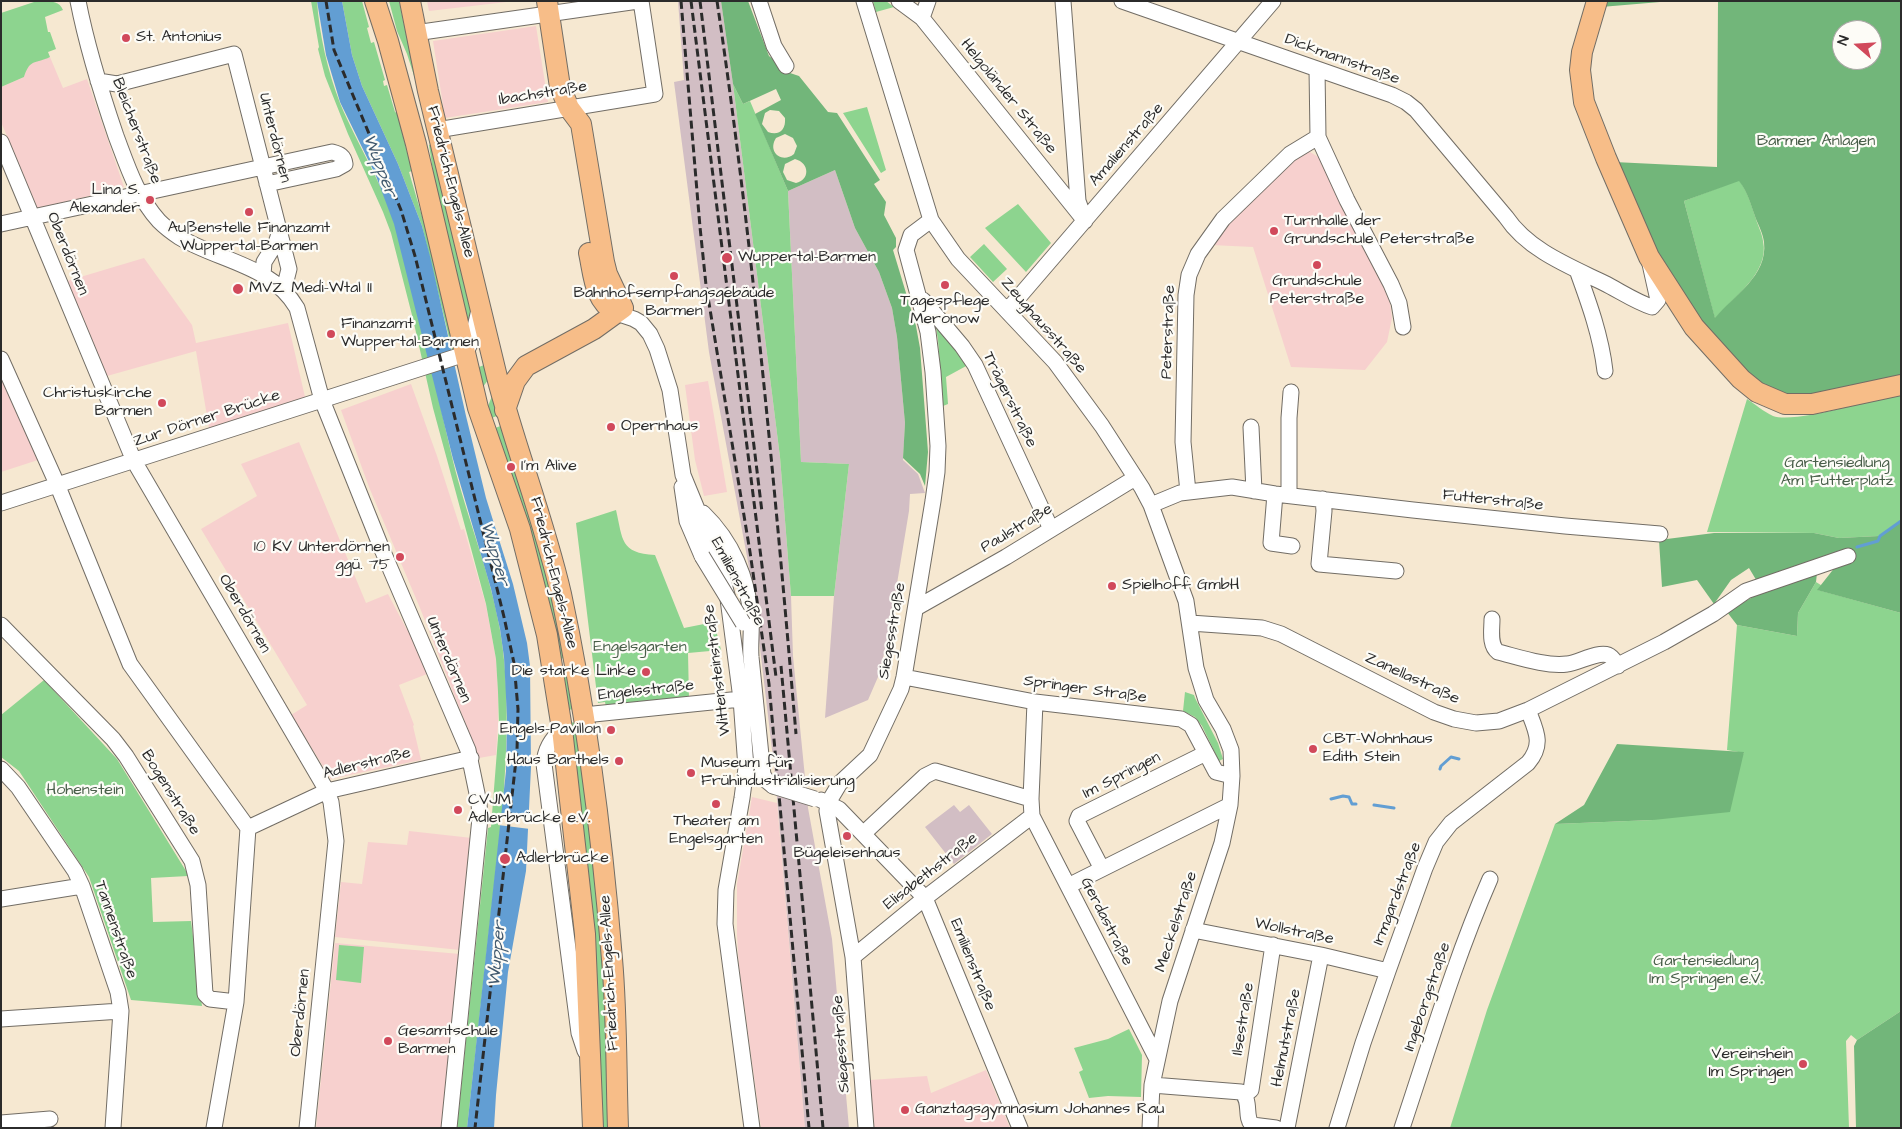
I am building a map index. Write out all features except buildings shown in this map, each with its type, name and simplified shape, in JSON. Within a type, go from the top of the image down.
[{"type":"main road","name":"Friedrich-Engels-Allee","points":[[375,1],[416,144],[462,355],[520,530],[547,635],[562,729],[585,934],[593,1128]]},
{"type":"main road","name":"Friedrich-Engels-Allee","points":[[410,1],[415,33],[437,130],[505,410],[545,528],[561,593],[576,668],[593,775],[612,960],[618,1128]]},
{"type":"main road","points":[[1597,1],[1582,52],[1580,70],[1584,102],[1594,130],[1649,257],[1694,327],[1741,379],[1771,400],[1785,404],[1812,404],[1901,385]]},
{"type":"main road","points":[[548,8],[560,87],[569,108],[568,126],[596,290],[605,306],[622,313]]},
{"type":"main road","points":[[478,408],[497,376],[517,367],[526,366],[622,313]]},
{"type":"main road","points":[[505,410],[515,381],[526,366]]},
{"type":"main road","points":[[554,674],[559,665],[564,663],[576,668]]},
{"type":"street","name":"Bleicherstraße","points":[[78,1],[86,40],[101,94],[122,153],[139,192],[159,221],[179,237],[263,275],[280,286]]},
{"type":"street","points":[[415,33],[548,8],[640,1]]},
{"type":"street","name":"Ibachstraße","points":[[437,130],[655,94],[640,1]]},
{"type":"street","points":[[759,1],[774,46],[786,66]]},
{"type":"street","name":"Zeughausstraße","points":[[864,1],[931,220],[958,260],[1055,362],[1102,426],[1151,505],[1186,601],[1196,668],[1206,700],[1222,729]]},
{"type":"street","name":"Helgoländer Straße","points":[[899,1],[922,18],[1086,221]]},
{"type":"street","points":[[922,18],[928,1]]},
{"type":"street","points":[[1063,1],[1078,201],[1086,221]]},
{"type":"street","name":"Dickmannstraße","points":[[1122,1],[1392,95],[1406,102],[1430,127],[1525,239],[1552,257],[1652,307],[1658,300],[1649,257]]},
{"type":"street","name":"Amalienstraße","points":[[1005,308],[1012,304],[1086,221],[1273,1]]},
{"type":"street","name":"Unterdörnen","points":[[98,81],[117,84],[234,54],[289,269],[286,281],[280,286],[290,295],[297,308],[322,400],[381,547],[471,758],[480,803],[480,818],[449,1128]]},
{"type":"street","points":[[1317,69],[1318,137],[1347,200],[1391,284],[1399,303],[1403,327]]},
{"type":"street","name":"Peterstraße","points":[[1188,492],[1183,442],[1186,295],[1189,275],[1198,254],[1223,219],[1290,154],[1318,137]]},
{"type":"street","name":"Oberdörnen","points":[[1,142],[134,461],[327,791],[336,842],[307,1128]]},
{"type":"street","points":[[1,224],[139,192],[332,152],[339,154],[344,159],[345,164],[336,169],[267,184]]},
{"type":"street","name":"Siegesstraße","points":[[866,1128],[853,957],[827,811],[821,801],[870,755],[904,677],[937,472],[938,446],[929,340],[920,296],[906,250],[911,235],[931,220]]},
{"type":"street","points":[[263,275],[264,262],[276,243],[280,231]]},
{"type":"street","points":[[1577,270],[1592,312],[1602,350],[1605,371]]},
{"type":"street","name":"Trägerstraße","points":[[920,296],[962,346],[975,365],[1050,529]]},
{"type":"street","points":[[462,355],[472,340],[480,306]]},
{"type":"street","name":"Wittensteinstraße","points":[[622,313],[640,323],[650,334],[662,365],[670,390],[684,475],[718,560],[728,599],[741,699],[746,768],[724,904],[752,1128]]},
{"type":"street","name":"Zur Dörner Brücke","points":[[1,503],[462,355]]},
{"type":"street","points":[[1,359],[57,484],[130,664],[248,828],[236,1002],[214,1128]]},
{"type":"street","points":[[1290,392],[1282,495],[1271,544],[1292,546]]},
{"type":"street","points":[[1251,427],[1254,491]]},
{"type":"street","name":"Emilienstraße","points":[[684,475],[682,490],[687,520],[702,556],[743,623],[750,646]]},
{"type":"street","name":"Paulstraße","points":[[916,608],[1135,478]]},
{"type":"street","name":"Futterstraße","points":[[1151,505],[1180,493],[1232,487],[1282,495],[1565,526],[1660,534]]},
{"type":"street","points":[[1323,499],[1324,511],[1319,564],[1396,571]]},
{"type":"street","name":"Emilienstraße","points":[[696,507],[713,523],[736,557],[743,577],[751,618],[750,646],[763,775],[766,781],[773,786],[821,801],[839,809],[925,898],[1020,1128]]},
{"type":"street","name":"Zanellastraße","points":[[1190,623],[1262,628],[1281,634],[1434,712],[1454,719],[1476,723],[1499,721],[1528,710],[1618,666],[1713,614],[1746,591],[1848,556]]},
{"type":"street","points":[[1492,619],[1492,644],[1498,652],[1556,664],[1566,664],[1600,654],[1607,654],[1618,666]]},
{"type":"street","name":"Bogenstraße","points":[[1,625],[113,739],[192,861],[198,885],[205,994],[210,999],[236,1002]]},
{"type":"street","name":"Springer Straße","points":[[904,677],[1036,702],[1186,721],[1191,725],[1216,772],[1232,776]]},
{"type":"street","name":"Engelsstraße","points":[[584,716],[741,699]]},
{"type":"street","name":"Gerdastraße","points":[[1036,702],[1031,799],[1032,816],[1157,1059]]},
{"type":"street","name":"Irmgardstraße","points":[[1337,1128],[1363,1043],[1436,842],[1451,823],[1528,763],[1533,756],[1537,749],[1538,735],[1528,710]]},
{"type":"street","name":"Meckelstraße","points":[[1150,1128],[1152,1084],[1170,1001],[1222,844],[1230,805],[1231,750],[1222,729]]},
{"type":"street","name":"Im Springen","points":[[1102,869],[1077,821],[1079,816],[1206,753]]},
{"type":"street","name":"Adlerstraße","points":[[248,828],[327,791],[471,758]]},
{"type":"street","name":"Tannenstraße","points":[[1,769],[18,787],[75,871],[82,886],[118,992],[121,1011],[113,1128]]},
{"type":"street","points":[[863,834],[926,776],[935,771],[1031,799]]},
{"type":"street","points":[[1,790],[18,787]]},
{"type":"street","points":[[1068,886],[1230,805]]},
{"type":"street","name":"Elisabethstraße","points":[[853,957],[925,898],[1032,816]]},
{"type":"street","name":"Ingeborgstraße","points":[[1402,1128],[1445,999],[1479,904],[1490,879]]},
{"type":"street","points":[[1,900],[82,886]]},
{"type":"street","name":"Wollstraße","points":[[1193,930],[1321,955],[1388,971]]},
{"type":"street","name":"Ilsestraße","points":[[1245,1095],[1251,1090],[1273,945]]},
{"type":"street","name":"Helmutstraße","points":[[1287,1128],[1321,955]]},
{"type":"street","points":[[1,1019],[121,1011]]},
{"type":"street","points":[[1152,1084],[1241,1092],[1245,1095],[1247,1101],[1249,1122],[1252,1125],[1276,1128]]},
{"type":"street","points":[[1,1123],[50,1119]]},
{"type":"shaded area","points":[[427,1],[515,1],[429,11]]},
{"type":"shaded area","points":[[678,1],[721,1],[780,457],[791,596],[793,656],[808,808],[832,939],[849,1128],[805,1128],[775,775],[753,589],[709,352],[674,82],[684,80]]},
{"type":"shaded area","points":[[536,26],[548,102],[445,118],[433,41]]},
{"type":"shaded area","points":[[50,57],[63,88],[87,79],[124,187],[38,209],[1,122],[1,87],[24,77],[27,67],[32,62]]},
{"type":"shaded area","name":"Grundschule Peterstraße","points":[[1310,152],[1320,158],[1389,296],[1392,318],[1387,342],[1365,370],[1291,367],[1253,247],[1211,245],[1227,225],[1298,156]]},
{"type":"shaded area","points":[[835,170],[855,228],[879,272],[892,308],[897,337],[905,423],[903,460],[918,474],[925,493],[910,494],[909,511],[888,638],[878,677],[868,700],[825,718],[834,596],[849,464],[801,462],[788,191]]},
{"type":"shaded area","points":[[144,258],[192,325],[196,343],[288,323],[305,397],[209,428],[196,351],[107,376],[67,281]]},
{"type":"shaded area","points":[[1,376],[38,460],[1,472]]},
{"type":"shaded area","points":[[708,381],[727,492],[704,496],[695,460],[685,385]]},
{"type":"shaded area","points":[[411,384],[461,530],[464,529],[486,605],[496,659],[498,725],[496,755],[479,758],[420,608],[369,487],[341,410]]},
{"type":"shaded area","points":[[299,442],[366,603],[388,594],[407,630],[409,629],[427,674],[399,685],[414,725],[421,760],[331,779],[291,715],[307,705],[201,529],[257,496],[241,464]]},
{"type":"shaded area","points":[[752,797],[777,803],[805,1128],[761,1128],[739,967],[737,935],[737,884]]},
{"type":"shaded area","points":[[954,805],[960,812],[969,805],[992,834],[954,864],[925,827]]},
{"type":"shaded area","points":[[409,831],[472,838],[460,950],[335,937],[341,882],[362,884],[368,842],[407,845]]},
{"type":"shaded area","name":"Gesamtschule Barmen","points":[[335,943],[460,954],[441,1128],[316,1128]]},
{"type":"shaded area","points":[[986,1070],[1010,1128],[874,1128],[870,1080],[927,1076],[931,1093]]},
{"type":"green space","points":[[37,1],[49,1],[59,4],[63,10],[45,17],[48,32],[50,32],[56,49],[48,52],[50,57],[31,64],[24,77],[1,87],[1,13]]},
{"type":"green space","points":[[311,1],[317,1],[325,53],[340,103],[390,209],[404,254],[453,461],[496,608],[500,630],[505,674],[506,761],[503,805],[467,1128],[457,1128],[488,828],[491,827],[499,725],[496,659],[486,604],[433,408],[391,233],[325,76],[318,49]]},
{"type":"green space","points":[[342,1],[362,1],[371,43],[374,42],[385,80],[383,81],[384,86],[387,85],[395,112],[397,113],[412,171],[409,172],[427,233],[455,345],[452,350],[422,226],[398,164],[362,86],[352,55]]},
{"type":"green space","points":[[389,1],[399,1],[416,82],[397,31]]},
{"type":"green space","points":[[721,1],[748,1],[769,56],[790,73],[799,76],[828,112],[837,113],[880,180],[874,184],[886,202],[884,215],[896,238],[896,247],[893,250],[916,326],[920,348],[928,452],[925,486],[920,474],[903,458],[905,423],[897,337],[892,308],[879,272],[855,228],[835,170],[788,191],[755,114],[781,100],[776,89],[743,104],[733,84]],"holes":[[[770,110],[779,111],[785,118],[781,131],[775,133],[768,132],[762,124],[765,113]],[[785,134],[793,138],[797,146],[794,154],[785,158],[777,155],[773,148],[776,138]],[[795,159],[800,161],[806,168],[804,179],[796,183],[787,180],[783,172],[785,164]]]},
{"type":"green space","points":[[873,1],[886,1],[894,7],[876,12]]},
{"type":"green space","points":[[1603,1],[1672,1],[1601,7]]},
{"type":"green space","name":"Barmer Anlagen","points":[[1718,1],[1901,1],[1901,376],[1790,399],[1754,381],[1694,312],[1662,262],[1614,162],[1717,167]],"holes":[[[1739,181],[1762,233],[1764,254],[1761,265],[1755,275],[1715,318],[1684,201]]]},
{"type":"green space","points":[[733,84],[743,104],[750,101],[788,191],[801,462],[849,464],[834,596],[791,596],[780,457]]},
{"type":"green space","points":[[867,107],[886,170],[881,173],[843,113]]},
{"type":"green space","points":[[432,144],[471,309],[471,335],[434,178],[429,145]]},
{"type":"green space","points":[[1739,180],[1747,194],[1761,232],[1764,253],[1756,274],[1715,319],[1684,201]]},
{"type":"green space","points":[[1018,204],[1051,243],[1026,272],[985,228]]},
{"type":"green space","points":[[984,244],[1007,269],[993,282],[970,257]]},
{"type":"green space","points":[[935,321],[968,365],[946,377],[948,404],[943,406],[938,340]]},
{"type":"green space","points":[[484,365],[488,380],[480,391],[474,369]]},
{"type":"green space","name":"Gartensiedlung Am Futterplatz","points":[[1901,393],[1901,521],[1879,536],[1839,538],[1814,533],[1707,532],[1747,399],[1773,416],[1784,418],[1816,414]]},
{"type":"green space","points":[[492,396],[499,415],[487,420],[488,406]]},
{"type":"green space","points":[[503,425],[535,517],[566,659],[560,658],[490,430]]},
{"type":"green space","name":"Engelsgarten","points":[[616,510],[622,537],[629,548],[644,554],[655,555],[684,628],[714,622],[721,650],[688,653],[689,699],[606,707],[605,702],[598,703],[576,523]]},
{"type":"green space","points":[[1901,521],[1901,613],[1817,590],[1843,557],[1758,583],[1749,568],[1731,580],[1714,604],[1697,580],[1662,587],[1659,540],[1714,533],[1814,533],[1839,538],[1879,536]]},
{"type":"green space","points":[[1817,573],[1816,582],[1798,613],[1797,636],[1737,625],[1727,612],[1763,591]]},
{"type":"green space","name":"Gartensiedlung Im Springen e.V.","points":[[1816,582],[1824,587],[1818,590],[1901,613],[1901,1011],[1857,1040],[1851,1035],[1846,1041],[1849,1128],[1450,1128],[1487,1010],[1555,824],[1653,820],[1744,753],[1727,750],[1737,625],[1797,636],[1798,613]]},
{"type":"green space","points":[[568,672],[577,709],[565,710],[562,673]]},
{"type":"green space","name":"Hohenstein","points":[[44,680],[117,759],[186,871],[188,876],[151,878],[153,922],[191,921],[202,1006],[131,1000],[89,877],[19,771],[1,757],[1,715]]},
{"type":"green space","points":[[1185,692],[1194,695],[1218,743],[1223,759],[1219,761],[1202,726],[1195,717],[1183,711]]},
{"type":"green space","points":[[579,722],[601,905],[612,1128],[599,1128],[566,723]]},
{"type":"green space","points":[[1617,744],[1744,752],[1730,812],[1653,820],[1555,824],[1584,805]]},
{"type":"green space","points":[[339,945],[364,947],[361,983],[336,980]]},
{"type":"green space","points":[[1901,1011],[1901,1128],[1856,1128],[1854,1046],[1857,1040]]},
{"type":"green space","points":[[1129,1029],[1142,1055],[1141,1097],[1108,1096],[1089,1098],[1079,1072],[1083,1070],[1074,1048],[1108,1039]]},
{"type":"water","name":"Wupper","points":[[317,1],[342,1],[352,55],[362,86],[398,164],[422,226],[486,498],[513,584],[527,643],[530,666],[531,767],[526,871],[508,972],[494,1128],[467,1128],[506,771],[507,717],[504,657],[500,629],[491,589],[453,459],[394,224],[376,176],[340,102],[326,55]]},
{"type":"pier","name":"Adlerbrücke","points":[[500,813],[530,816],[530,829],[498,825]]},
{"type":"waterway","points":[[1857,547],[1878,541],[1880,536],[1901,521]]},
{"type":"waterway","points":[[1440,769],[1451,757],[1459,759]]},
{"type":"waterway","points":[[1331,799],[1343,796],[1349,797],[1352,804],[1356,804]]},
{"type":"waterway","points":[[1374,805],[1394,808]]},
{"type":"railway","points":[[326,1],[334,50],[401,210],[415,256],[514,663],[518,709],[517,751],[475,1128]]},
{"type":"railway","points":[[681,1],[706,285],[750,552],[769,684],[809,1128]]},
{"type":"railway","points":[[691,1],[776,677]]},
{"type":"railway","points":[[700,1],[762,512]]},
{"type":"railway","points":[[717,1],[742,184],[752,275],[796,734]]},
{"type":"railway","points":[[781,666],[823,1128]]},
{"type":"place","name":"St. Antonius","points":[[126,38]]},
{"type":"place","name":"Lina S. Alexander","points":[[150,200]]},
{"type":"place","name":"Außenstelle Finanzamt Wuppertal-Barmen","points":[[249,212]]},
{"type":"place","name":"Turnhalle der Grundschule Peterstraße","points":[[1274,231]]},
{"type":"place","name":"Wuppertal-Barmen","points":[[727,258]]},
{"type":"place","name":"Grundschule Peterstraße","points":[[1317,265]]},
{"type":"place","name":"Bahnhofsempfangsgebäude Barmen","points":[[674,276]]},
{"type":"place","name":"Tagespflege Meronow","points":[[945,285]]},
{"type":"place","name":"MVZ Medi-Wtal II","points":[[238,289]]},
{"type":"place","name":"Finanzamt Wuppertal-Barmen","points":[[331,334]]},
{"type":"place","name":"Christuskirche Barmen","points":[[162,403]]},
{"type":"place","name":"Opernhaus","points":[[611,427]]},
{"type":"place","name":"I'm Alive","points":[[511,467]]},
{"type":"place","name":"10 KV Unterdörnen ggü. 75","points":[[400,557]]},
{"type":"place","name":"Spielhoff GmbH","points":[[1112,586]]},
{"type":"place","name":"Die starke Linke","points":[[646,672]]},
{"type":"place","name":"Engels-Pavillon","points":[[611,730]]},
{"type":"place","name":"CBT-Wohnhaus Edith Stein","points":[[1313,749]]},
{"type":"place","name":"Haus Barthels","points":[[619,761]]},
{"type":"place","name":"Museum für Frühindustrialisierung","points":[[691,773]]},
{"type":"place","name":"Theater am Engelsgarten","points":[[716,804]]},
{"type":"place","name":"CVJM Adlerbrücke e.V.","points":[[458,810]]},
{"type":"place","name":"Bügeleisenhaus","points":[[847,836]]},
{"type":"place","name":"Adlerbrücke","points":[[505,859]]},
{"type":"place","name":"Gesamtschule Barmen","points":[[388,1041]]},
{"type":"place","name":"Vereinshein Im Springen","points":[[1803,1064]]},
{"type":"place","name":"Ganztagsgymnasium Johannes Rau","points":[[905,1110]]}]
